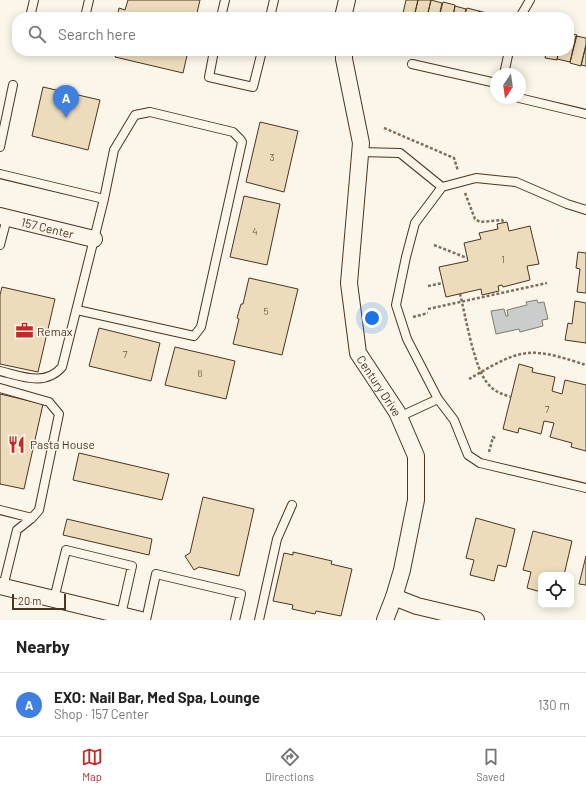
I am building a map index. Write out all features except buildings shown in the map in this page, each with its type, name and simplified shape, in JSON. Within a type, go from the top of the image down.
[{"type":"street","points":[[344,12],[347,0]]},
{"type":"street","name":"Century Drive","points":[[344,56],[361,143],[349,283],[358,352],[399,417],[416,456],[416,500],[402,570],[385,620]]},
{"type":"street","name":"157 Center","points":[[4,217],[94,239]]},
{"type":"street","points":[[2,586],[141,620]]},
{"type":"street","points":[[394,597],[417,606],[476,620]]},
{"type":"lane","points":[[31,12],[34,0]]},
{"type":"lane","points":[[86,12],[89,0]]},
{"type":"lane","points":[[223,12],[225,0]]},
{"type":"lane","points":[[271,12],[274,0]]},
{"type":"lane","points":[[523,12],[530,0]]},
{"type":"lane","points":[[213,56],[209,77],[253,87],[261,56]]},
{"type":"lane","points":[[505,68],[508,56]]},
{"type":"lane","points":[[412,64],[490,82]]},
{"type":"lane","points":[[0,147],[13,85]]},
{"type":"lane","points":[[526,100],[586,114]]},
{"type":"lane","points":[[0,371],[33,379],[48,377],[57,373],[62,367],[76,310],[104,199],[114,150],[135,115],[150,112],[233,132],[242,142],[200,327],[194,336],[76,310]]},
{"type":"lane","points":[[360,152],[400,153],[442,187]]},
{"type":"lane","points":[[0,174],[104,199]]},
{"type":"lane","points":[[586,210],[567,204],[516,182],[476,178],[442,187],[415,223],[396,306],[407,339],[438,399],[454,420],[468,455],[480,463],[586,488]]},
{"type":"lane","points":[[0,245],[4,217]]},
{"type":"lane","points":[[0,388],[49,402],[59,414],[39,510],[32,518],[17,530],[2,586]]},
{"type":"lane","points":[[399,417],[438,399]]},
{"type":"lane","points":[[259,620],[277,539],[292,504]]},
{"type":"lane","points":[[0,510],[32,518]]},
{"type":"lane","points":[[54,599],[66,550],[132,566],[121,615]]},
{"type":"lane","points":[[146,620],[156,574],[241,594],[236,620]]},
{"type":"path","points":[[384,128],[454,158],[458,171]]},
{"type":"path","points":[[465,192],[475,219],[480,222],[502,220],[504,223]]},
{"type":"path","points":[[434,245],[467,258]]},
{"type":"path","points":[[428,286],[443,283]]},
{"type":"path","points":[[428,309],[547,283]]},
{"type":"path","points":[[460,294],[480,373],[488,385],[499,393],[511,397]]},
{"type":"path","points":[[413,317],[428,313]]},
{"type":"path","points":[[469,379],[509,359],[528,353],[546,355],[586,365]]},
{"type":"path","points":[[489,454],[493,437],[497,439]]},
{"type":"shaded area","points":[[537,300],[538,303],[544,302],[548,319],[542,320],[543,326],[520,332],[519,329],[496,334],[491,311],[504,309],[506,316],[508,316],[507,310],[527,305],[526,302]]},
{"type":"place","name":"EXO: Nail Bar, Med Spa, Lounge","points":[[66,118]]},
{"type":"place","name":"Remax","points":[[24,331]]},
{"type":"place","name":"Pasta House","points":[[17,444]]}]
